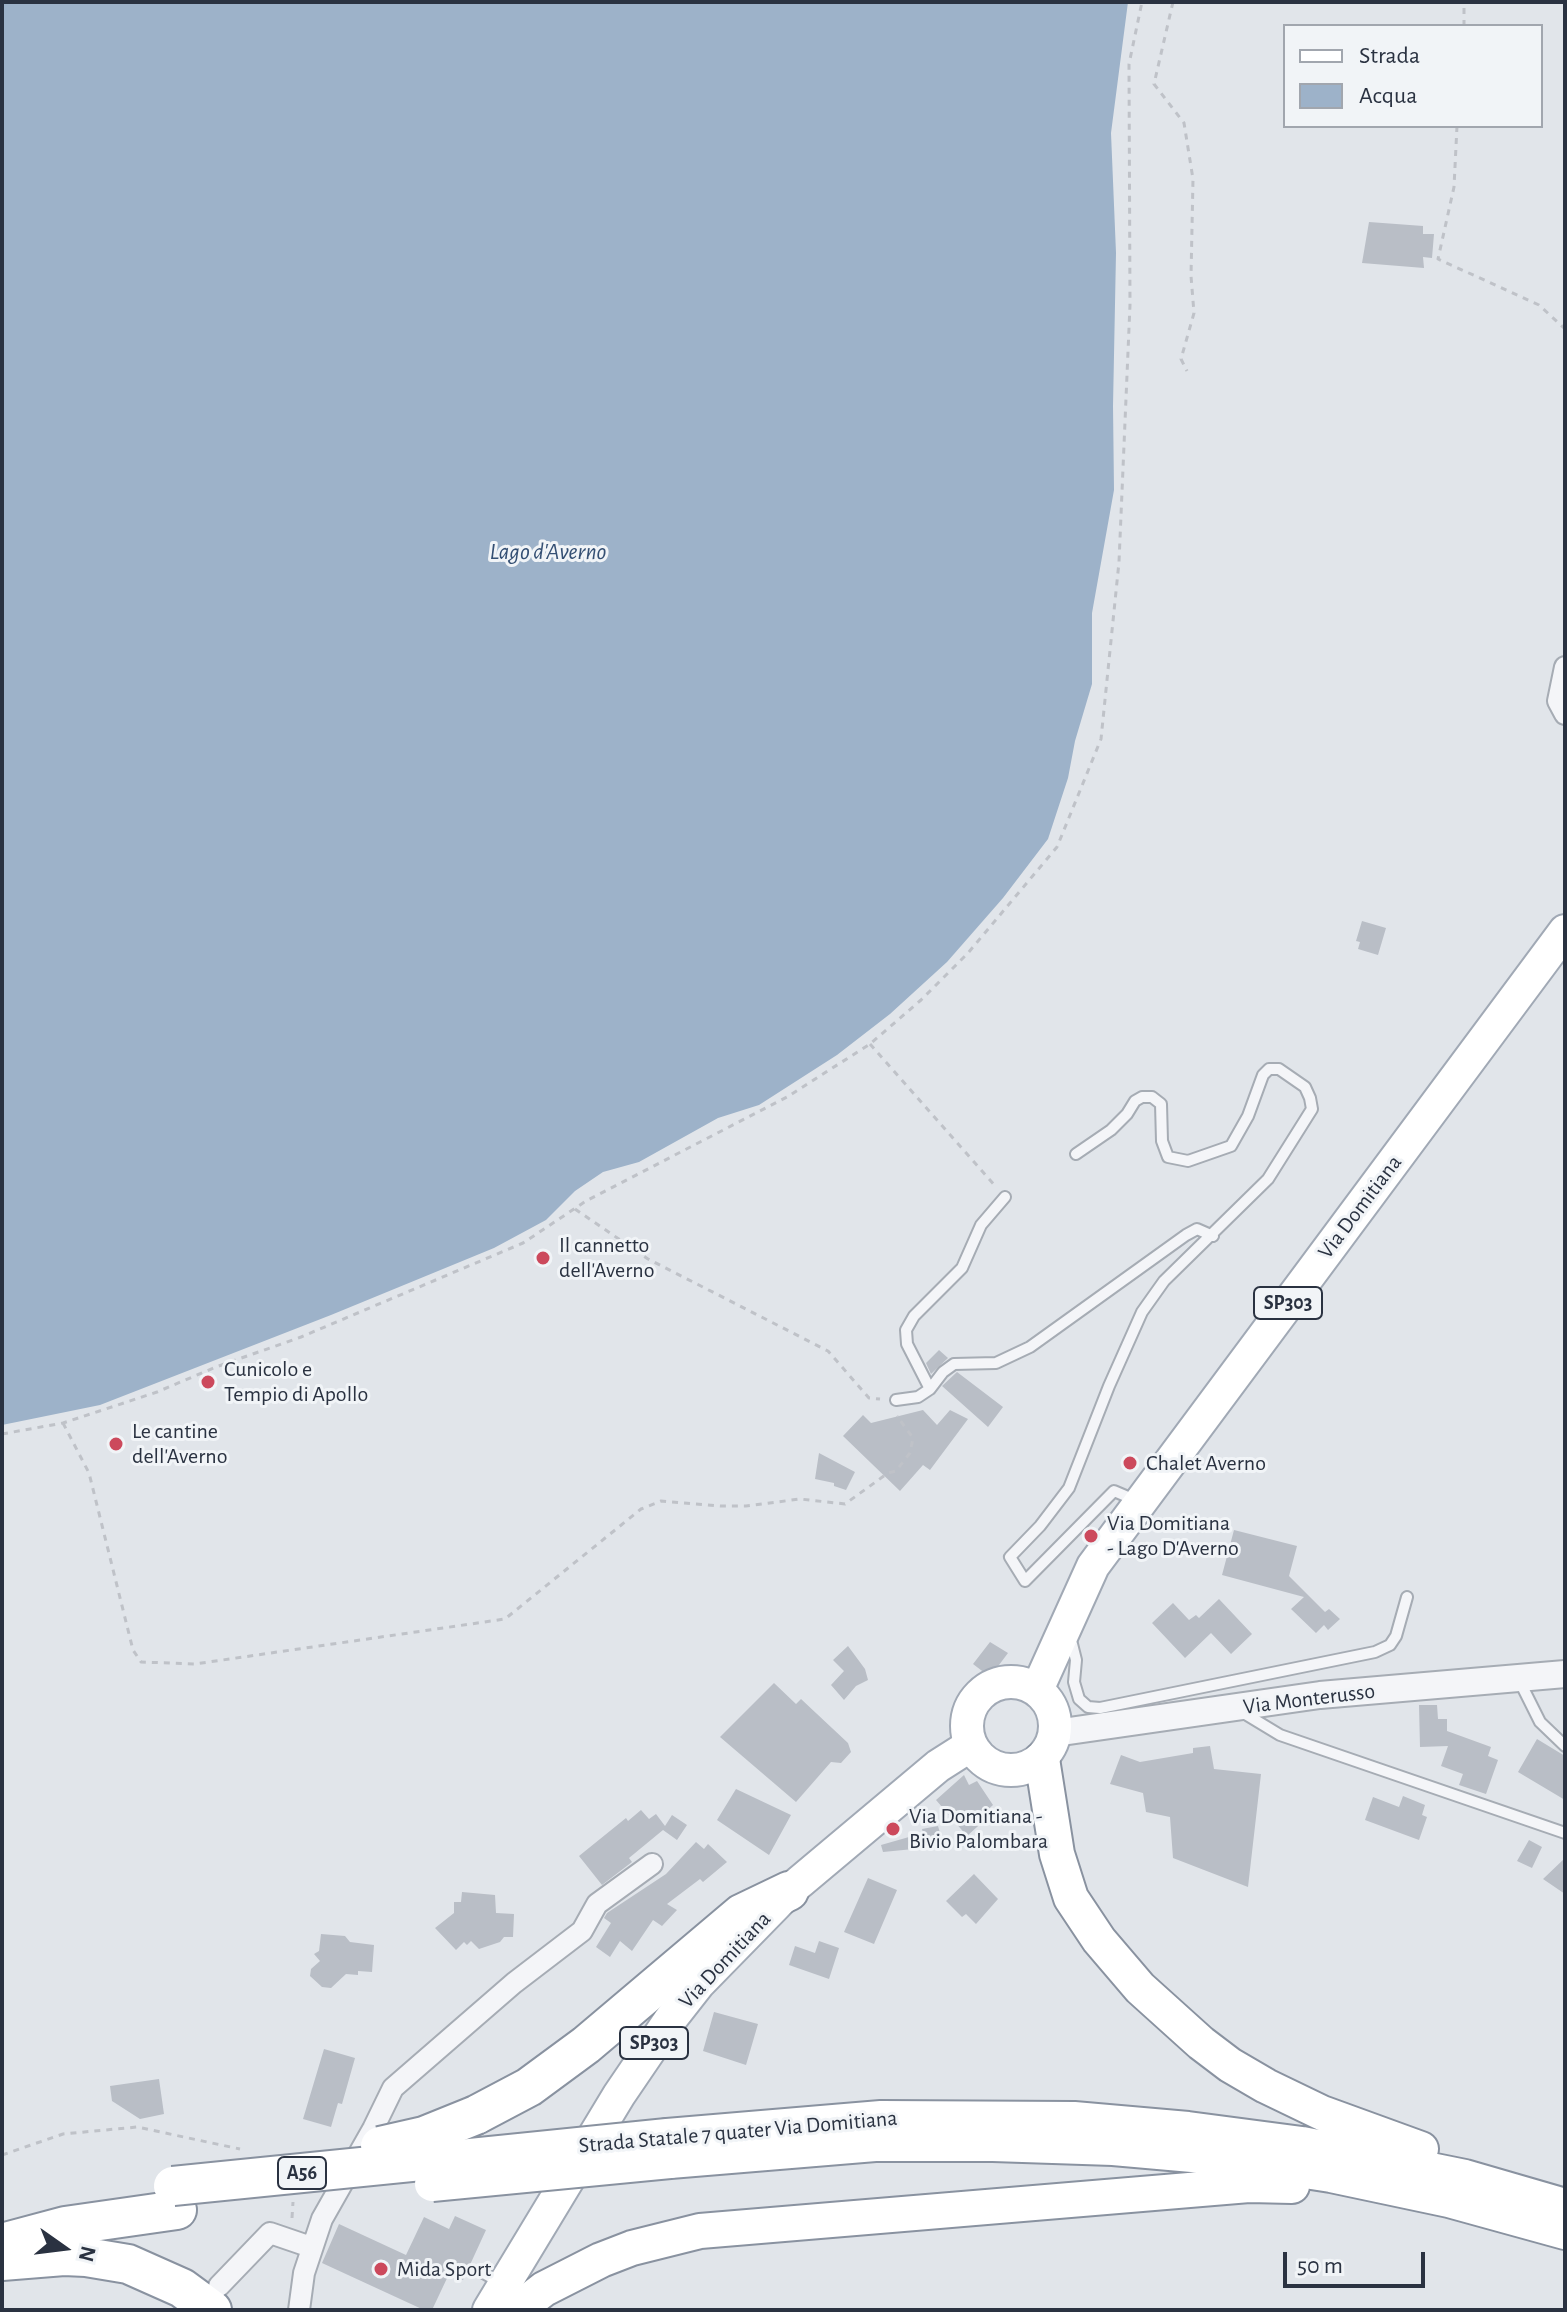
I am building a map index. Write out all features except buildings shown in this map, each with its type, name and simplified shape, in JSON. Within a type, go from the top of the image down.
[{"type":"highway","points":[[1048,1746],[1057,1854],[1071,1898],[1118,1964],[1170,2018],[1230,2065],[1266,2086],[1322,2113],[1434,2154],[1465,2177]]},
{"type":"highway","points":[[299,2183],[327,2158],[424,2136],[476,2115],[529,2087],[586,2045],[741,1914],[789,1891]]},
{"type":"highway","name":"Strada Statale 7 quater Via Domitiana","points":[[432,2172],[668,2148],[881,2118],[1074,2119],[1188,2129],[1302,2144],[1465,2177],[1565,2206]]},
{"type":"highway","name":"Strada Statale 7 quater Via Domitiana","points":[[668,2148],[1053,2145],[1215,2157],[1331,2175],[1449,2200],[1565,2232]]},
{"type":"highway","name":"A56","points":[[2,2243],[175,2198],[299,2183],[432,2172]]},
{"type":"highway","name":"A56","points":[[2,2218],[106,2193],[175,2198],[432,2172]]},
{"type":"highway","points":[[498,2294],[544,2289],[632,2248],[700,2231],[1249,2185],[1301,2186],[1331,2175]]},
{"type":"highway","points":[[2,2261],[64,2256],[128,2264],[182,2288],[215,2298]]},
{"type":"main road","name":"Via Domitiana","points":[[1037,1690],[1093,1566],[1565,931]]},
{"type":"main road","points":[[1004,1682],[1027,1685],[1037,1690],[1052,1709],[1048,1746],[1021,1770],[997,1769],[977,1755],[971,1745],[967,1722],[975,1701],[983,1692],[1004,1682]]},
{"type":"main road","name":"Via Domitiana","points":[[498,2294],[619,2095],[670,2020],[730,1949],[789,1891],[938,1766],[971,1745]]},
{"type":"street","points":[[1565,667],[1558,701],[1565,714]]},
{"type":"street","name":"Via Monterusso","points":[[1048,1746],[1235,1707],[1320,1695],[1565,1674]]},
{"type":"street","points":[[299,2310],[311,2247],[322,2219],[393,2088],[514,1983],[582,1931],[597,1904],[652,1864]]},
{"type":"street","points":[[215,2298],[270,2233],[311,2247]]},
{"type":"lane","points":[[1076,1154],[1111,1130],[1142,1097],[1152,1097],[1161,1104],[1162,1141],[1168,1157],[1188,1161],[1231,1146],[1248,1116],[1263,1075],[1269,1069],[1279,1069],[1305,1087],[1310,1098],[1312,1109],[1268,1179],[1164,1281],[1142,1312],[1069,1488],[1040,1526],[1010,1557],[1025,1581],[1114,1491],[1140,1503]]},
{"type":"lane","points":[[930,1389],[907,1344],[906,1330],[914,1316],[962,1268],[981,1225],[1005,1197]]},
{"type":"lane","points":[[896,1400],[918,1397],[954,1364],[996,1363],[1030,1347],[1197,1229],[1213,1236]]},
{"type":"lane","points":[[1061,1637],[1072,1644],[1076,1660],[1074,1682],[1079,1699],[1088,1707],[1100,1708],[1375,1652],[1390,1645],[1396,1636],[1407,1597]]},
{"type":"lane","points":[[1519,1680],[1540,1722],[1565,1746]]},
{"type":"lane","points":[[1235,1707],[1280,1735],[1565,1833]]},
{"type":"path","points":[[2,1434],[63,1423],[157,1392],[301,1337],[523,1243],[574,1208],[787,1097],[870,1044],[921,1000],[968,953],[1057,847],[1101,739],[1119,562],[1129,320],[1129,64],[1142,2]]},
{"type":"path","points":[[1173,2],[1154,84],[1184,123],[1193,179],[1191,276],[1194,313],[1181,359],[1187,371]]},
{"type":"path","points":[[1464,2],[1464,24]]},
{"type":"path","points":[[1457,128],[1454,187],[1438,259],[1539,305],[1565,329]]},
{"type":"path","points":[[870,1044],[1005,1197]]},
{"type":"path","points":[[63,1423],[89,1473],[133,1650],[141,1662],[158,1664],[195,1664],[505,1619],[641,1509],[661,1501],[746,1506],[800,1499],[845,1504],[888,1473],[896,1471],[910,1453],[913,1438],[898,1417],[896,1400],[869,1398],[828,1351],[648,1259],[574,1208]]},
{"type":"path","points":[[2,2155],[63,2134],[137,2127],[253,2152]]},
{"type":"path","points":[[290,2238],[299,2183]]},
{"type":"water","name":"Lago d'Averno","points":[[2,2],[1128,2],[1111,133],[1116,253],[1114,490],[1092,613],[1092,684],[1068,778],[1048,839],[1003,898],[947,962],[890,1014],[837,1055],[759,1105],[718,1118],[639,1162],[603,1172],[575,1191],[546,1220],[494,1248],[100,1405],[2,1425]]},
{"type":"place","name":"Il cannetto dell'Averno","points":[[543,1258]]},
{"type":"place","name":"Cunicolo e Tempio di Apollo","points":[[208,1382]]},
{"type":"place","name":"Le cantine dell'Averno","points":[[116,1444]]},
{"type":"place","name":"Chalet Averno","points":[[1130,1463]]},
{"type":"place","name":"Via Domitiana - Lago D'Averno","points":[[1091,1536]]},
{"type":"place","name":"Via Domitiana - Bivio Palombara","points":[[893,1829]]},
{"type":"place","name":"Mida Sport","points":[[381,2269]]}]
